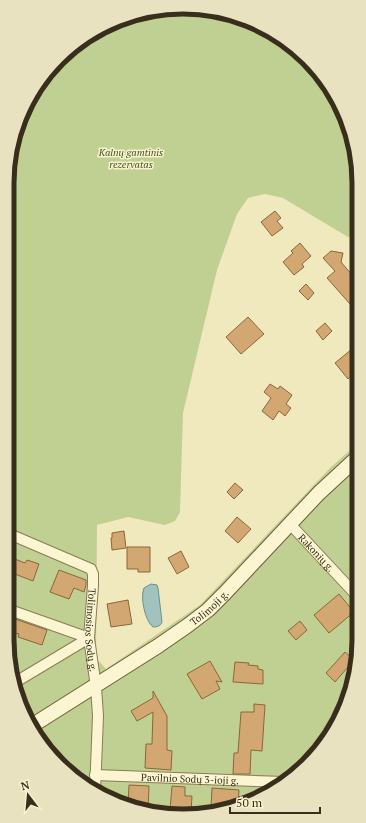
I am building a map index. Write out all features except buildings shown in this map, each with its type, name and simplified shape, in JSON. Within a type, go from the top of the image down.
[{"type":"street","name":"Tolimoji g.","points":[[36,723],[96,687],[208,610],[319,493],[352,463]]},
{"type":"street","name":"Rakonių g.","points":[[290,524],[352,590]]},
{"type":"street","name":"Tolimosios Sodų g.","points":[[14,536],[91,569],[93,574],[89,638],[96,687],[98,716],[95,784]]},
{"type":"street","points":[[14,611],[89,638]]},
{"type":"street","points":[[19,680],[89,638]]},
{"type":"street","name":"Pavilnio Sodų 3-ioji g.","points":[[95,775],[276,782]]},
{"type":"green space","name":"Kalnų gamtinis rezervatas","points":[[161,15],[205,15],[237,23],[258,31],[277,42],[303,63],[324,89],[335,108],[346,139],[352,172],[352,237],[348,237],[283,198],[265,194],[248,198],[237,214],[217,270],[183,413],[180,512],[175,521],[165,525],[128,517],[97,525],[96,658],[106,669],[200,605],[330,468],[352,448],[351,662],[343,694],[335,715],[324,734],[303,760],[277,781],[248,796],[205,808],[172,809],[150,806],[108,792],[89,781],[63,760],[42,734],[31,715],[17,673],[14,651],[14,172],[17,150],[23,129],[31,108],[42,89],[63,63],[89,42],[108,31],[129,23]]},
{"type":"water","points":[[151,584],[157,585],[158,588],[162,622],[160,625],[154,627],[148,620],[143,603],[144,588]]}]
